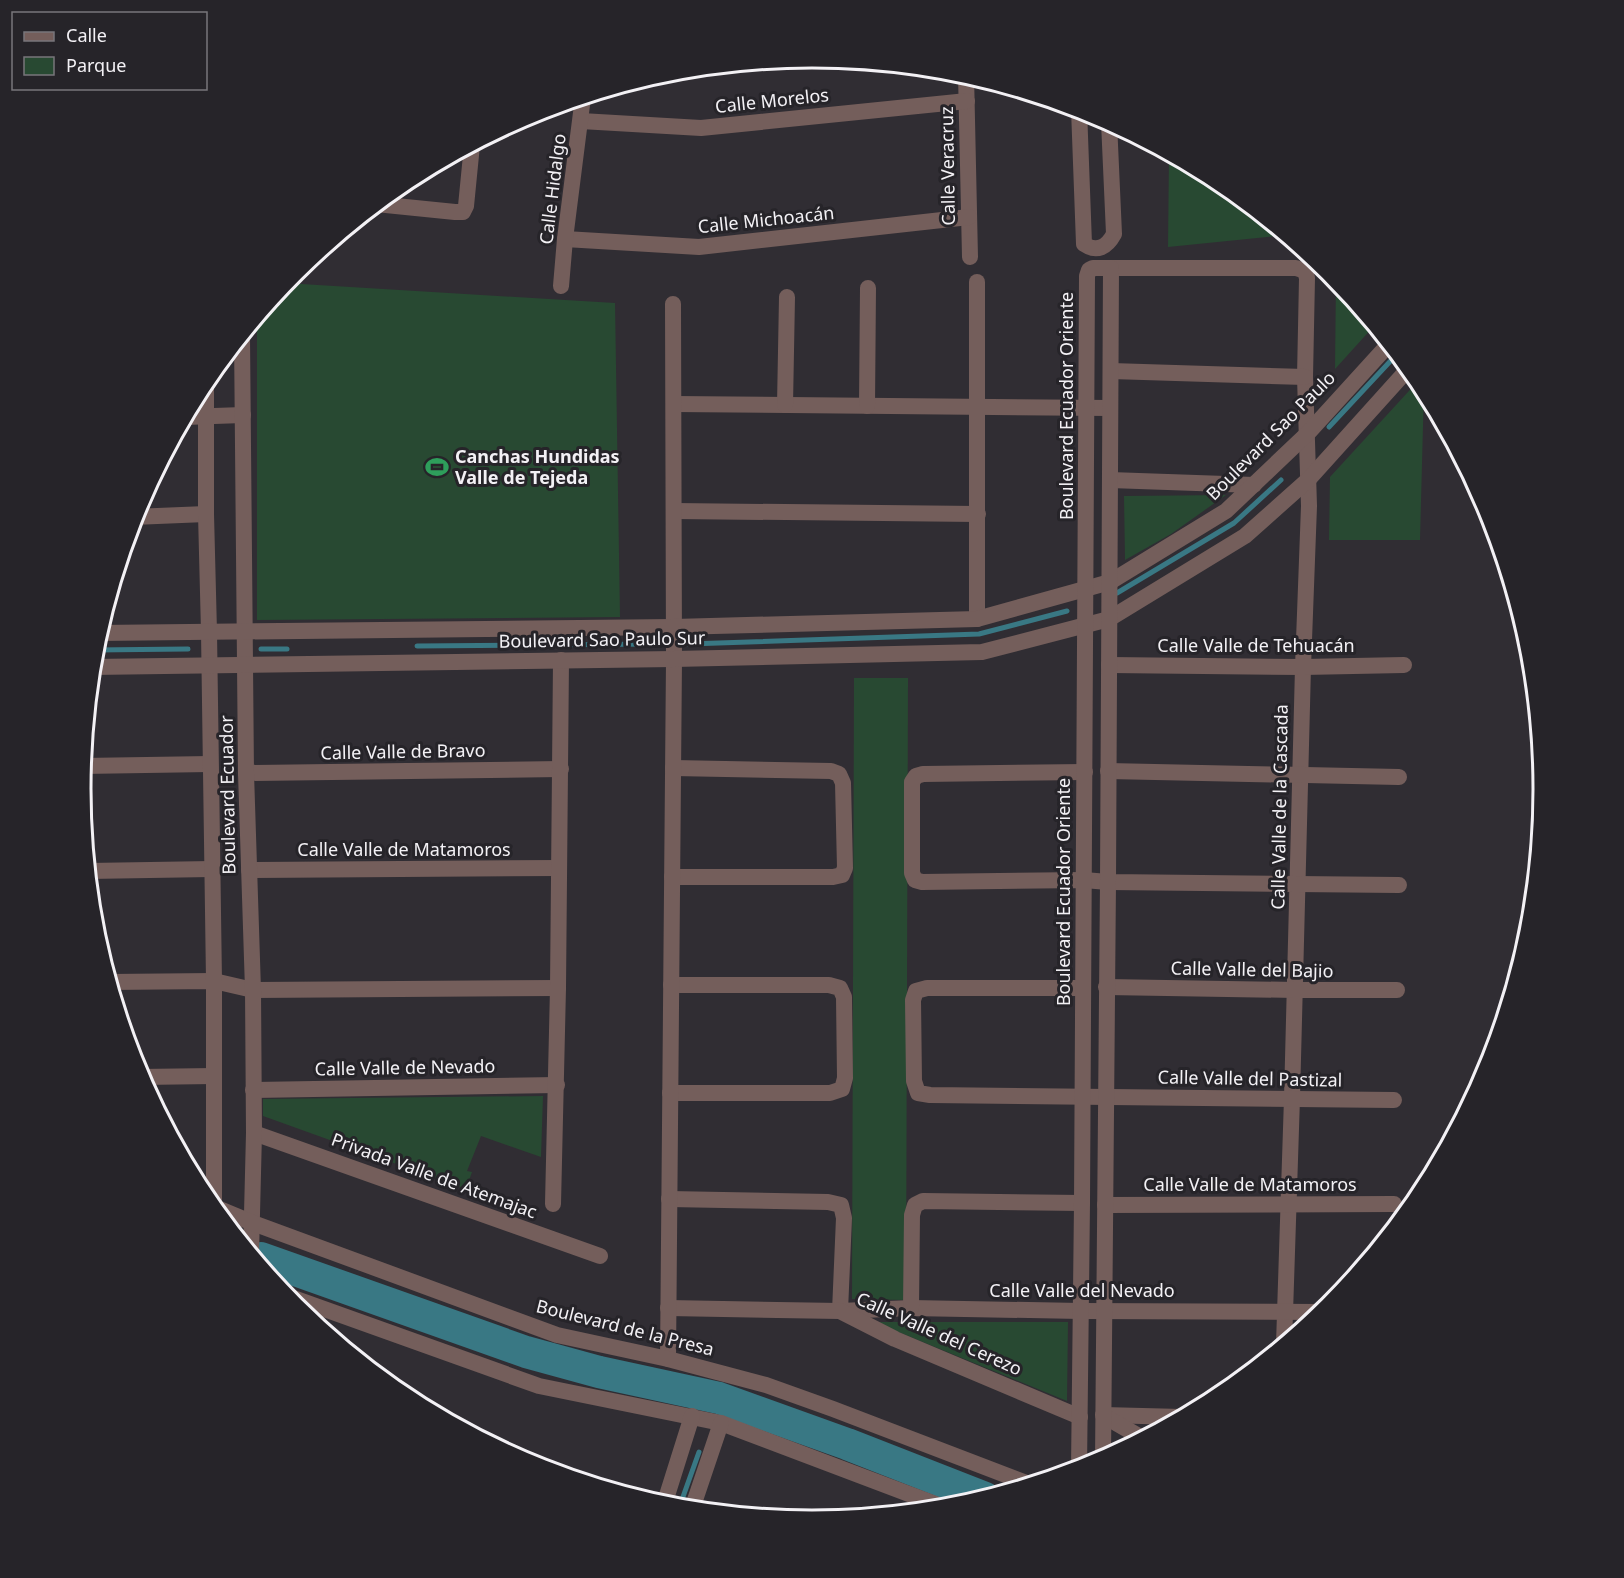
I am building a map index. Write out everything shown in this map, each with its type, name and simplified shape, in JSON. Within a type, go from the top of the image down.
[{"type":"street","name":"Calle Veracruz","points":[[966,84],[970,257]]},
{"type":"street","name":"Calle Morelos","points":[[581,122],[701,128],[967,101]]},
{"type":"street","name":"Calle Hidalgo","points":[[561,286],[582,105]]},
{"type":"street","points":[[1079,119],[1084,244],[1090,249],[1105,246],[1114,234],[1109,132]]},
{"type":"street","points":[[389,205],[463,212],[466,206],[471,153]]},
{"type":"street","name":"Calle Michoacán","points":[[566,239],[699,247],[969,217]]},
{"type":"street","name":"Boulevard Ecuador Oriente","points":[[1079,1459],[1087,276],[1089,270],[1093,268],[1111,268]]},
{"type":"street","points":[[1103,1449],[1111,268]]},
{"type":"street","name":"Calle Valle de la Cascada","points":[[1111,268],[1296,268],[1305,271],[1307,278],[1305,376],[1309,506],[1284,1334]]},
{"type":"street","points":[[977,282],[977,619]]},
{"type":"street","points":[[867,406],[868,288]]},
{"type":"street","points":[[785,405],[787,297]]},
{"type":"street","points":[[668,1359],[674,659],[674,304]]},
{"type":"street","name":"Boulevard Ecuador","points":[[242,347],[246,773],[253,990],[252,1242]]},
{"type":"street","name":"Boulevard Sao Paulo","points":[[1110,582],[1226,512],[1308,433],[1384,350]]},
{"type":"street","points":[[1111,371],[1305,376]]},
{"type":"street","points":[[1109,619],[1245,536],[1309,479],[1403,375]]},
{"type":"street","name":"Boulevard Ecuador","points":[[206,398],[214,981],[213,1192]]},
{"type":"street","points":[[674,404],[1110,408]]},
{"type":"street","points":[[194,417],[243,415]]},
{"type":"street","points":[[1110,480],[1254,485]]},
{"type":"street","points":[[674,512],[978,514]]},
{"type":"street","points":[[144,517],[206,514]]},
{"type":"street","name":"Boulevard Sao Paulo Sur","points":[[108,633],[674,627],[977,619],[1110,582]]},
{"type":"street","name":"Boulevard Sao Paulo Sur","points":[[101,667],[674,659],[982,652],[1109,619]]},
{"type":"street","points":[[553,1204],[557,1085],[561,660]]},
{"type":"street","name":"Calle Valle de Tehuacán","points":[[1109,665],[1303,667],[1404,665]]},
{"type":"street","points":[[91,766],[210,765]]},
{"type":"street","points":[[672,877],[833,877],[842,875],[844,868],[843,783],[839,774],[831,771],[673,768]]},
{"type":"street","name":"Calle Valle de Bravo","points":[[246,773],[561,769]]},
{"type":"street","points":[[1108,771],[1399,777]]},
{"type":"street","points":[[1084,772],[923,774],[916,776],[912,782],[912,873],[915,880],[922,882],[1084,880],[1399,885]]},
{"type":"street","name":"Calle Valle de Matamoros","points":[[249,870],[559,868]]},
{"type":"street","points":[[96,871],[212,869]]},
{"type":"street","points":[[117,982],[214,981],[253,990],[558,988]]},
{"type":"street","points":[[670,1093],[830,1093],[842,1089],[844,1078],[844,997],[840,988],[829,985],[671,985]]},
{"type":"street","name":"Calle Valle del Bajio","points":[[1106,987],[1397,990]]},
{"type":"street","name":"Calle Valle del Pastizal","points":[[1083,988],[927,988],[916,991],[913,1000],[914,1081],[918,1092],[930,1095],[1394,1100]]},
{"type":"street","points":[[151,1077],[214,1076]]},
{"type":"street","name":"Calle Valle de Nevado","points":[[253,1090],[557,1085]]},
{"type":"street","name":"Privada Valle de Atemajac","points":[[254,1133],[600,1256]]},
{"type":"street","points":[[669,1199],[828,1202],[841,1206],[844,1218],[840,1311]]},
{"type":"street","points":[[911,1308],[912,1215],[915,1205],[923,1202],[1082,1203]]},
{"type":"street","name":"Calle Valle de Matamoros","points":[[1105,1205],[1394,1204]]},
{"type":"street","name":"Boulevard de la Presa","points":[[229,1214],[557,1335],[668,1359],[766,1385],[1018,1480]]},
{"type":"street","points":[[306,1302],[539,1386],[721,1423],[927,1501]]},
{"type":"street","name":"Calle Valle del Cerezo","points":[[668,1308],[840,1311],[895,1339],[1080,1417]]},
{"type":"street","name":"Calle Valle del Nevado","points":[[840,1311],[911,1308],[1309,1312]]},
{"type":"street","points":[[1103,1415],[1168,1417]]},
{"type":"street","points":[[1103,1415],[1135,1434]]},
{"type":"street","points":[[667,1496],[692,1416]]},
{"type":"street","points":[[695,1501],[721,1423]]},
{"type":"green space","points":[[1169,162],[1213,189],[1275,236],[1168,247]]},
{"type":"green space","name":"Canchas Hundidas Valle de Tejeda","points":[[298,284],[615,303],[620,617],[257,620],[257,329]]},
{"type":"green space","points":[[1336,294],[1369,332],[1335,369]]},
{"type":"green space","points":[[1412,388],[1424,406],[1420,540],[1329,540],[1330,477]]},
{"type":"green space","points":[[1226,495],[1171,534],[1125,560],[1124,496]]},
{"type":"green space","points":[[854,678],[908,678],[906,1300],[852,1299]]},
{"type":"green space","points":[[543,1096],[541,1157],[481,1136],[467,1171],[472,1172],[466,1189],[263,1116],[263,1099]]},
{"type":"green space","points":[[874,1322],[1068,1322],[1067,1401]]},
{"type":"waterway","points":[[1329,427],[1391,360]]},
{"type":"waterway","points":[[1117,593],[1234,523],[1281,480]]},
{"type":"waterway","points":[[688,644],[979,634],[1067,611]]},
{"type":"waterway","points":[[417,646],[654,644]]},
{"type":"waterway","points":[[104,650],[188,649]]},
{"type":"waterway","points":[[261,649],[287,649]]},
{"type":"waterway","points":[[266,1260],[526,1352],[599,1372],[719,1398],[847,1444],[971,1493]]},
{"type":"waterway","points":[[275,1270],[286,1267]]},
{"type":"waterway","points":[[682,1499],[699,1452]]},
{"type":"place","name":"Canchas Hundidas Valle de Tejeda","points":[[437,467]]}]
